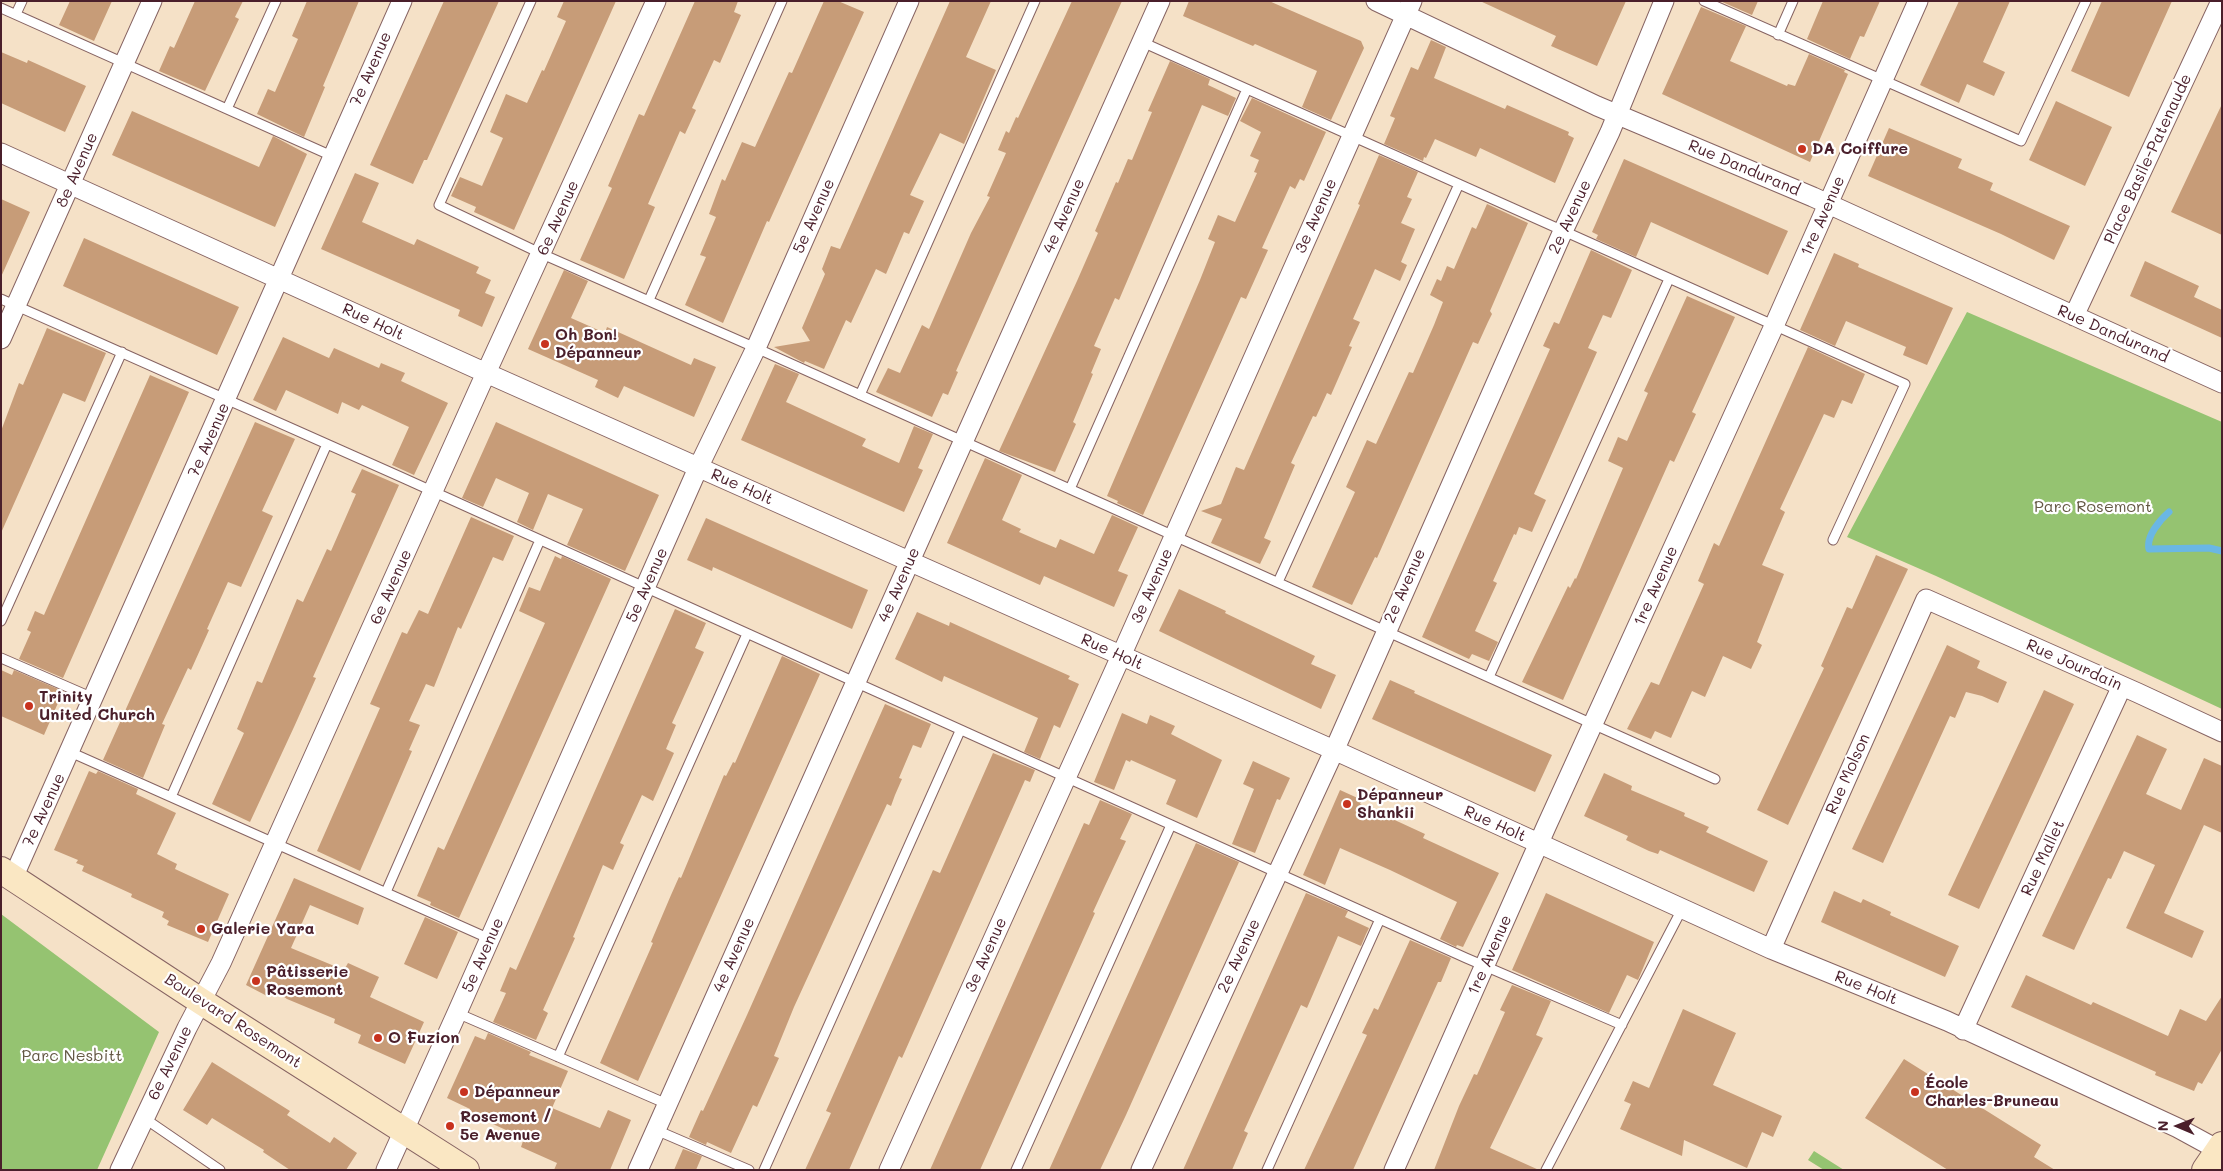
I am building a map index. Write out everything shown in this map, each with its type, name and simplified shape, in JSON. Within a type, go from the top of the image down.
[{"type":"main road","name":"Boulevard Rosemont","points":[[7,874],[202,1002],[466,1170]]},
{"type":"street","name":"8e Avenue","points":[[1,339],[9,303],[70,184],[152,1]]},
{"type":"street","name":"7e Avenue","points":[[7,874],[70,752],[402,1]]},
{"type":"street","name":"6e Avenue","points":[[120,1170],[143,1118],[220,965],[486,373],[656,1]]},
{"type":"street","name":"5e Avenue","points":[[386,1170],[698,468],[756,348],[909,1]]},
{"type":"street","name":"4e Avenue","points":[[638,1170],[1160,1]]},
{"type":"street","name":"Rue Dandurand","points":[[1376,1],[1409,8],[1617,114],[1828,204],[2222,383]]},
{"type":"street","name":"2e Avenue","points":[[1141,1170],[1334,751],[1385,630],[1562,231],[1617,114],[1664,1]]},
{"type":"street","name":"1re Avenue","points":[[1394,1170],[1539,844],[1774,326],[1918,1]]},
{"type":"street","name":"Place Basile-Patenaude","points":[[2074,316],[2221,1]]},
{"type":"street","name":"3e Avenue","points":[[890,1170],[1409,8]]},
{"type":"street","name":"Rue Holt","points":[[1,153],[486,373],[1334,751],[1771,949],[1916,1008],[2178,1128],[2217,1154]]},
{"type":"street","name":"Rue Jourdain","points":[[1926,599],[2222,732]]},
{"type":"street","name":"Rue Molson","points":[[1771,949],[1926,599]]},
{"type":"street","name":"Rue Mallet","points":[[1963,1030],[2122,686]]},
{"type":"lane","points":[[16,14],[22,1]]},
{"type":"lane","points":[[227,109],[276,1]]},
{"type":"lane","points":[[531,1],[439,205],[542,254],[649,300],[1716,779]]},
{"type":"lane","points":[[649,300],[782,1]]},
{"type":"lane","points":[[860,395],[1034,1]]},
{"type":"lane","points":[[1704,1],[2021,141],[2086,1]]},
{"type":"lane","points":[[1778,35],[1793,1]]},
{"type":"lane","points":[[1,8],[332,156]]},
{"type":"lane","points":[[1142,42],[1905,384],[1833,540]]},
{"type":"lane","points":[[1070,489],[1247,90]]},
{"type":"lane","points":[[1278,582],[1459,184]]},
{"type":"lane","points":[[1489,677],[1668,279]]},
{"type":"lane","points":[[9,303],[434,492],[1485,967],[1622,1026]]},
{"type":"lane","points":[[1,621],[122,352]]},
{"type":"lane","points":[[171,797],[327,444]]},
{"type":"lane","points":[[386,892],[540,540]]},
{"type":"lane","points":[[558,1057],[747,634]]},
{"type":"lane","points":[[1,658],[94,698]]},
{"type":"lane","points":[[764,1170],[960,730]]},
{"type":"lane","points":[[70,752],[490,939]]},
{"type":"lane","points":[[1016,1170],[1171,824]]},
{"type":"lane","points":[[1546,1170],[1682,908]]},
{"type":"lane","points":[[1267,1170],[1380,919]]},
{"type":"lane","points":[[457,1013],[668,1104]]},
{"type":"lane","points":[[143,1118],[220,1170]]},
{"type":"lane","points":[[656,1130],[749,1170]]},
{"type":"green space","name":"Parc Rosemont","points":[[1967,312],[2222,422],[2222,709],[1936,576],[1847,537]]},
{"type":"green space","name":"Parc Nesbitt","points":[[1,914],[159,1032],[97,1170],[1,1170]]},
{"type":"green space","points":[[1814,1151],[1844,1170],[1824,1170],[1808,1160]]},
{"type":"building","points":[[70,1],[112,1],[94,41],[59,25]]},
{"type":"building","points":[[195,1],[243,1],[235,17],[239,19],[205,91],[159,71],[170,46],[174,48]]},
{"type":"building","points":[[307,1],[359,1],[323,86],[325,87],[304,137],[257,114],[268,89],[275,92],[298,39],[292,36]]},
{"type":"building","points":[[444,1],[499,1],[427,160],[424,160],[413,184],[370,165]]},
{"type":"building","points":[[564,1],[616,1],[514,230],[474,212],[476,207],[451,196],[460,177],[482,186],[503,138],[490,132],[506,94],[527,103],[542,70],[544,71],[566,21],[557,17]]},
{"type":"building","points":[[695,1],[738,1],[734,12],[741,15],[720,63],[714,60],[692,108],[696,110],[685,134],[680,131],[648,204],[655,207],[624,279],[580,260],[612,188],[608,186],[639,114],[644,116]]},
{"type":"building","points":[[824,1],[838,1],[864,12],[769,222],[767,221],[723,323],[685,305],[706,257],[700,255],[716,217],[709,214],[722,179],[725,181],[742,142],[755,147],[789,72],[792,73]]},
{"type":"building","points":[[950,1],[991,1],[966,57],[996,70],[964,144],[940,133],[910,195],[924,201],[909,234],[904,232],[886,274],[876,269],[851,323],[846,320],[824,369],[805,361],[804,363],[774,347],[810,341],[802,328],[825,274],[822,269],[831,246],[840,249]]},
{"type":"building","points":[[1072,1],[1122,1],[956,371],[958,372],[948,395],[943,393],[932,417],[876,392],[888,368],[900,373],[922,325],[929,329],[971,233],[990,197],[987,196],[1006,153],[998,150],[1006,131],[1009,133],[1016,117],[1018,118]]},
{"type":"building","points":[[1189,1],[1269,1],[1361,41],[1364,48],[1331,120],[1302,107],[1317,71],[1183,16]]},
{"type":"building","points":[[1480,1],[1626,1],[1597,66],[1551,46],[1556,36]]},
{"type":"building","points":[[1720,1],[1758,1],[1752,15]]},
{"type":"building","points":[[1823,1],[1880,1],[1864,37],[1860,36],[1850,59],[1807,39]]},
{"type":"building","points":[[1959,1],[2010,1],[1983,62],[2005,72],[1994,96],[1967,84],[1959,103],[1920,85]]},
{"type":"building","points":[[2102,1],[2172,1],[2129,97],[2071,71]]},
{"type":"building","points":[[1701,7],[1746,26],[1730,61],[1787,86],[1788,84],[1795,86],[1809,54],[1845,70],[1844,72],[1848,74],[1810,162],[1662,94]]},
{"type":"building","points":[[1431,40],[1446,47],[1434,78],[1505,109],[1507,105],[1569,132],[1568,135],[1574,138],[1555,183],[1480,148],[1476,157],[1435,139],[1423,161],[1384,144],[1395,118],[1390,116],[1411,67],[1418,70]]},
{"type":"building","points":[[1,52],[27,63],[28,60],[86,86],[65,132],[1,103]]},
{"type":"building","points":[[1170,61],[1210,79],[1208,85],[1236,98],[1228,116],[1202,105],[1119,300],[1115,298],[1094,346],[1101,349],[1073,422],[1076,424],[1055,472],[999,451],[1098,233],[1095,231],[1116,182],[1118,183],[1128,159],[1132,160],[1152,112],[1148,111]]},
{"type":"building","points":[[1252,98],[1326,132],[1304,181],[1300,179],[1295,189],[1290,186],[1262,248],[1268,250],[1246,299],[1241,297],[1143,515],[1117,503],[1118,501],[1107,496],[1200,280],[1215,242],[1208,239],[1218,215],[1235,222],[1257,173],[1254,172],[1259,160],[1250,156],[1261,132],[1240,121]]},
{"type":"building","points":[[2056,101],[2112,127],[2085,186],[2029,160]]},
{"type":"building","points":[[2222,104],[2222,235],[2171,212]]},
{"type":"building","points":[[132,111],[259,167],[273,136],[307,154],[275,227],[112,155]]},
{"type":"building","points":[[1889,128],[1962,159],[1958,168],[1993,183],[1990,190],[2070,226],[2054,260],[2001,234],[1868,176]]},
{"type":"building","points":[[1379,155],[1418,172],[1407,197],[1412,199],[1401,223],[1415,229],[1401,262],[1407,265],[1400,281],[1375,269],[1353,319],[1360,322],[1349,346],[1352,347],[1331,395],[1327,393],[1316,417],[1313,416],[1291,463],[1295,465],[1264,538],[1271,541],[1260,564],[1211,543],[1222,519],[1201,511],[1221,504],[1236,467],[1244,470],[1360,205],[1358,204]]},
{"type":"building","points":[[1624,159],[1788,231],[1768,275],[1651,222],[1636,257],[1596,239],[1598,235],[1592,232]]},
{"type":"building","points":[[355,173],[379,183],[362,222],[414,245],[417,239],[479,267],[476,273],[491,280],[485,293],[495,297],[482,327],[458,316],[460,310],[321,249]]},
{"type":"building","points":[[1,199],[30,212],[1,277]]},
{"type":"building","points":[[1487,204],[1528,223],[1490,311],[1492,314],[1478,344],[1473,342],[1377,558],[1375,557],[1352,605],[1312,587],[1355,492],[1346,487],[1367,440],[1376,444],[1409,372],[1413,373],[1434,325],[1443,302],[1430,295],[1437,279],[1441,281],[1447,266],[1454,269],[1472,227],[1476,229]]},
{"type":"building","points":[[84,238],[239,307],[217,355],[63,286]]},
{"type":"building","points":[[1591,250],[1632,270],[1611,318],[1603,315],[1588,348],[1597,352],[1534,494],[1546,500],[1532,532],[1519,527],[1493,581],[1497,583],[1475,631],[1498,642],[1489,661],[1472,654],[1469,659],[1422,637],[1550,349],[1543,346],[1554,322],[1559,324]]},
{"type":"building","points":[[1834,253],[1859,264],[1858,267],[1953,308],[1927,365],[1903,355],[1906,347],[1846,321],[1835,346],[1800,330]]},
{"type":"building","points":[[2145,261],[2199,286],[2194,297],[2222,310],[2222,338],[2130,296]]},
{"type":"building","points":[[564,270],[588,281],[571,318],[605,333],[607,327],[691,365],[694,358],[716,367],[694,417],[624,386],[618,398],[595,387],[598,380],[528,349]]},
{"type":"building","points":[[1687,296],[1735,317],[1692,412],[1696,414],[1674,462],[1670,460],[1563,700],[1522,682],[1568,586],[1570,588],[1576,579],[1623,468],[1608,461],[1618,437],[1627,441],[1648,393],[1644,391]]},
{"type":"building","points":[[47,328],[106,353],[85,402],[63,393],[1,533],[1,431],[19,383],[23,385]]},
{"type":"building","points":[[283,337],[329,358],[334,348],[379,368],[381,363],[405,373],[401,381],[448,403],[414,475],[392,465],[409,427],[362,405],[359,410],[342,402],[338,414],[286,390],[276,411],[253,400]]},
{"type":"building","points":[[1808,347],[1865,374],[1852,404],[1842,400],[1834,418],[1824,414],[1780,509],[1785,512],[1762,565],[1784,574],[1757,642],[1762,645],[1751,669],[1723,656],[1705,697],[1692,691],[1671,738],[1655,731],[1651,739],[1627,729],[1651,682],[1659,685],[1704,584],[1698,581],[1714,543],[1719,546]]},
{"type":"building","points":[[775,364],[799,374],[786,402],[866,439],[862,446],[899,463],[914,426],[933,434],[918,468],[923,470],[904,512],[741,440]]},
{"type":"building","points":[[150,375],[189,392],[63,678],[19,659],[31,632],[27,630],[35,611],[44,615]]},
{"type":"building","points":[[255,422],[295,439],[262,511],[273,516],[241,587],[228,582],[191,670],[188,668],[162,724],[165,725],[143,778],[103,760]]},
{"type":"building","points":[[496,422],[659,495],[625,571],[567,545],[583,509],[548,494],[533,530],[517,522],[529,493],[496,478],[483,507],[462,498]]},
{"type":"building","points":[[985,458],[1022,475],[1002,520],[1021,529],[1019,532],[1056,548],[1060,539],[1094,554],[1112,515],[1138,527],[1118,571],[1128,575],[1114,607],[1044,576],[1040,585],[947,543]]},
{"type":"building","points":[[362,469],[399,485],[313,677],[316,678],[250,822],[212,804],[244,733],[237,729],[257,681],[262,683],[297,599],[303,602],[327,549],[331,551],[356,494],[351,492]]},
{"type":"building","points":[[471,517],[514,536],[503,561],[493,557],[461,629],[458,627],[434,687],[426,684],[409,721],[420,725],[409,750],[412,751],[360,871],[317,851],[380,708],[370,704],[402,632],[407,634],[419,610],[428,614]]},
{"type":"building","points":[[706,518],[868,590],[852,629],[713,567],[712,571],[687,560]]},
{"type":"building","points":[[1876,555],[1908,569],[1788,825],[1757,810],[1824,668],[1821,666],[1847,607],[1852,609]]},
{"type":"building","points":[[555,556],[561,559],[562,556],[611,579],[459,918],[430,905],[431,902],[417,896],[438,847],[444,850],[545,623],[519,611],[529,587],[540,591]]},
{"type":"building","points":[[1179,589],[1315,656],[1311,664],[1336,675],[1321,709],[1159,631]]},
{"type":"building","points":[[675,609],[706,623],[695,648],[704,652],[672,723],[676,725],[666,749],[674,753],[653,801],[642,795],[620,843],[624,845],[613,870],[603,865],[573,937],[575,938],[543,1010],[548,1013],[536,1040],[493,1022],[506,993],[500,991],[510,967],[516,970]]},
{"type":"building","points":[[917,612],[949,626],[950,622],[1070,676],[1068,679],[1079,684],[1060,728],[1054,725],[1040,759],[1024,752],[1038,718],[944,676],[942,682],[895,659]]},
{"type":"building","points":[[1947,645],[1980,661],[1977,668],[2007,682],[1998,703],[1966,692],[1955,718],[1950,716],[1883,863],[1852,849]]},
{"type":"building","points":[[782,656],[820,674],[638,1081],[600,1063],[724,775],[726,776],[733,762],[735,763]]},
{"type":"building","name":"Trinity United Church","points":[[1,670],[12,675],[14,670],[58,689],[56,694],[61,696],[44,735],[1,716]]},
{"type":"building","points":[[1390,680],[1415,691],[1414,693],[1552,755],[1535,792],[1372,719]]},
{"type":"building","points":[[2044,690],[2074,704],[1979,909],[1948,895]]},
{"type":"building","points":[[885,704],[931,724],[921,748],[913,745],[899,778],[902,779],[891,806],[887,804],[794,1007],[774,1056],[779,1058],[757,1107],[753,1105],[731,1153],[707,1142],[706,1145],[689,1137],[747,1015]]},
{"type":"building","points":[[1122,713],[1147,724],[1150,715],[1175,726],[1171,734],[1222,760],[1197,818],[1166,804],[1176,780],[1131,760],[1130,762],[1126,760],[1114,790],[1094,782]]},
{"type":"building","points":[[2137,735],[2167,749],[2146,794],[2181,810],[2204,758],[2222,766],[2222,833],[2204,825],[2164,913],[2204,931],[2192,958],[2126,928],[2155,865],[2124,851],[2111,879],[2108,878],[2074,950],[2042,936]]},
{"type":"building","points":[[993,753],[1035,770],[1030,782],[1025,780],[902,1058],[899,1056],[849,1170],[805,1170],[831,1113],[826,1111],[933,870],[940,873]]},
{"type":"building","points":[[1253,761],[1290,778],[1280,800],[1277,799],[1255,853],[1232,844],[1254,789],[1243,784]]},
{"type":"building","points":[[89,771],[96,774],[98,771],[138,789],[136,794],[176,813],[157,854],[177,864],[175,869],[229,894],[208,942],[167,925],[169,921],[162,917],[164,912],[131,897],[132,894],[82,871],[84,866],[76,863],[78,860],[54,850]]},
{"type":"building","points":[[1604,773],[1632,786],[1631,790],[1685,813],[1684,816],[1709,827],[1706,832],[1768,861],[1754,892],[1660,850],[1658,854],[1649,851],[1626,840],[1628,836],[1584,816]]},
{"type":"building","points":[[1340,790],[1362,800],[1360,804],[1425,834],[1423,838],[1499,873],[1463,947],[1457,945],[1456,947],[1440,939],[1457,902],[1390,870],[1340,848],[1325,885],[1303,875]]},
{"type":"building","points":[[1100,800],[1132,814],[1120,839],[1126,841],[980,1170],[930,1170],[1084,823],[1089,825]]},
{"type":"building","points":[[1196,843],[1239,862],[1126,1115],[1100,1170],[1049,1170]]},
{"type":"building","points":[[294,878],[364,908],[358,925],[310,905],[291,948],[344,970],[348,963],[379,977],[370,997],[424,1022],[405,1064],[358,1043],[361,1035],[334,1023],[335,1019],[287,999],[273,989],[269,997],[246,985]]},
{"type":"building","points":[[1834,891],[1861,903],[1863,899],[1891,912],[1890,915],[1959,946],[1945,977],[1821,922]]},
{"type":"building","points":[[1306,893],[1348,911],[1345,917],[1369,928],[1361,946],[1338,936],[1307,1008],[1301,1005],[1244,1131],[1248,1133],[1232,1170],[1183,1170]]},
{"type":"building","points":[[1546,893],[1654,942],[1638,980],[1627,975],[1609,1013],[1512,970]]},
{"type":"building","points":[[425,917],[458,932],[437,979],[404,964]]},
{"type":"building","points":[[1410,940],[1451,958],[1441,982],[1438,982],[1353,1170],[1304,1170],[1367,1035],[1362,1033],[1374,1008],[1378,1010]]},
{"type":"building","points":[[2026,975],[2091,1005],[2093,1002],[2168,1036],[2180,1009],[2206,1021],[2222,996],[2222,1049],[2202,1084],[2198,1082],[2194,1091],[2155,1075],[2156,1072],[2011,1007]]},
{"type":"building","points":[[1512,985],[1551,1001],[1536,1035],[1543,1038],[1490,1148],[1539,1170],[1434,1170],[1459,1106],[1474,1074],[1477,1075],[1505,1012],[1500,1010]]},
{"type":"building","points":[[1683,1009],[1736,1033],[1713,1085],[1782,1116],[1773,1137],[1762,1132],[1747,1168],[1684,1140],[1682,1156],[1620,1129],[1631,1104],[1624,1101],[1633,1081],[1649,1088]]},
{"type":"building","points":[[488,1033],[531,1052],[529,1055],[568,1071],[552,1108],[600,1128],[608,1110],[631,1120],[610,1170],[554,1170],[557,1163],[521,1147],[524,1138],[468,1113],[470,1109],[447,1098],[475,1036],[485,1040]]},
{"type":"building","name":"École Charles-Bruneau","points":[[1904,1059],[2041,1145],[2034,1157],[2055,1170],[1948,1170],[1865,1118]]},
{"type":"building","points":[[212,1062],[290,1111],[287,1115],[330,1143],[334,1137],[357,1153],[346,1170],[290,1170],[263,1152],[264,1150],[212,1118],[207,1125],[183,1110]]},
{"type":"building","points":[[683,1149],[702,1156],[696,1170],[674,1170]]},
{"type":"waterway","points":[[2169,512],[2152,534],[2149,549],[2209,548],[2222,551]]},
{"type":"place","name":"DA Coiffure","points":[[1802,149]]},
{"type":"place","name":"Oh Bon! Dépanneur","points":[[545,344]]},
{"type":"place","name":"Trinity United Church","points":[[29,706]]},
{"type":"place","name":"Dépanneur Shankii","points":[[1347,804]]},
{"type":"place","name":"Galerie Yara","points":[[201,929]]},
{"type":"place","name":"Pâtisserie Rosemont","points":[[256,981]]},
{"type":"place","name":"O Fuzion","points":[[378,1038]]},
{"type":"place","name":"Dépanneur","points":[[464,1092]]},
{"type":"place","name":"École Charles-Bruneau","points":[[1915,1092]]},
{"type":"place","name":"Rosemont / 5e Avenue","points":[[450,1126]]}]
